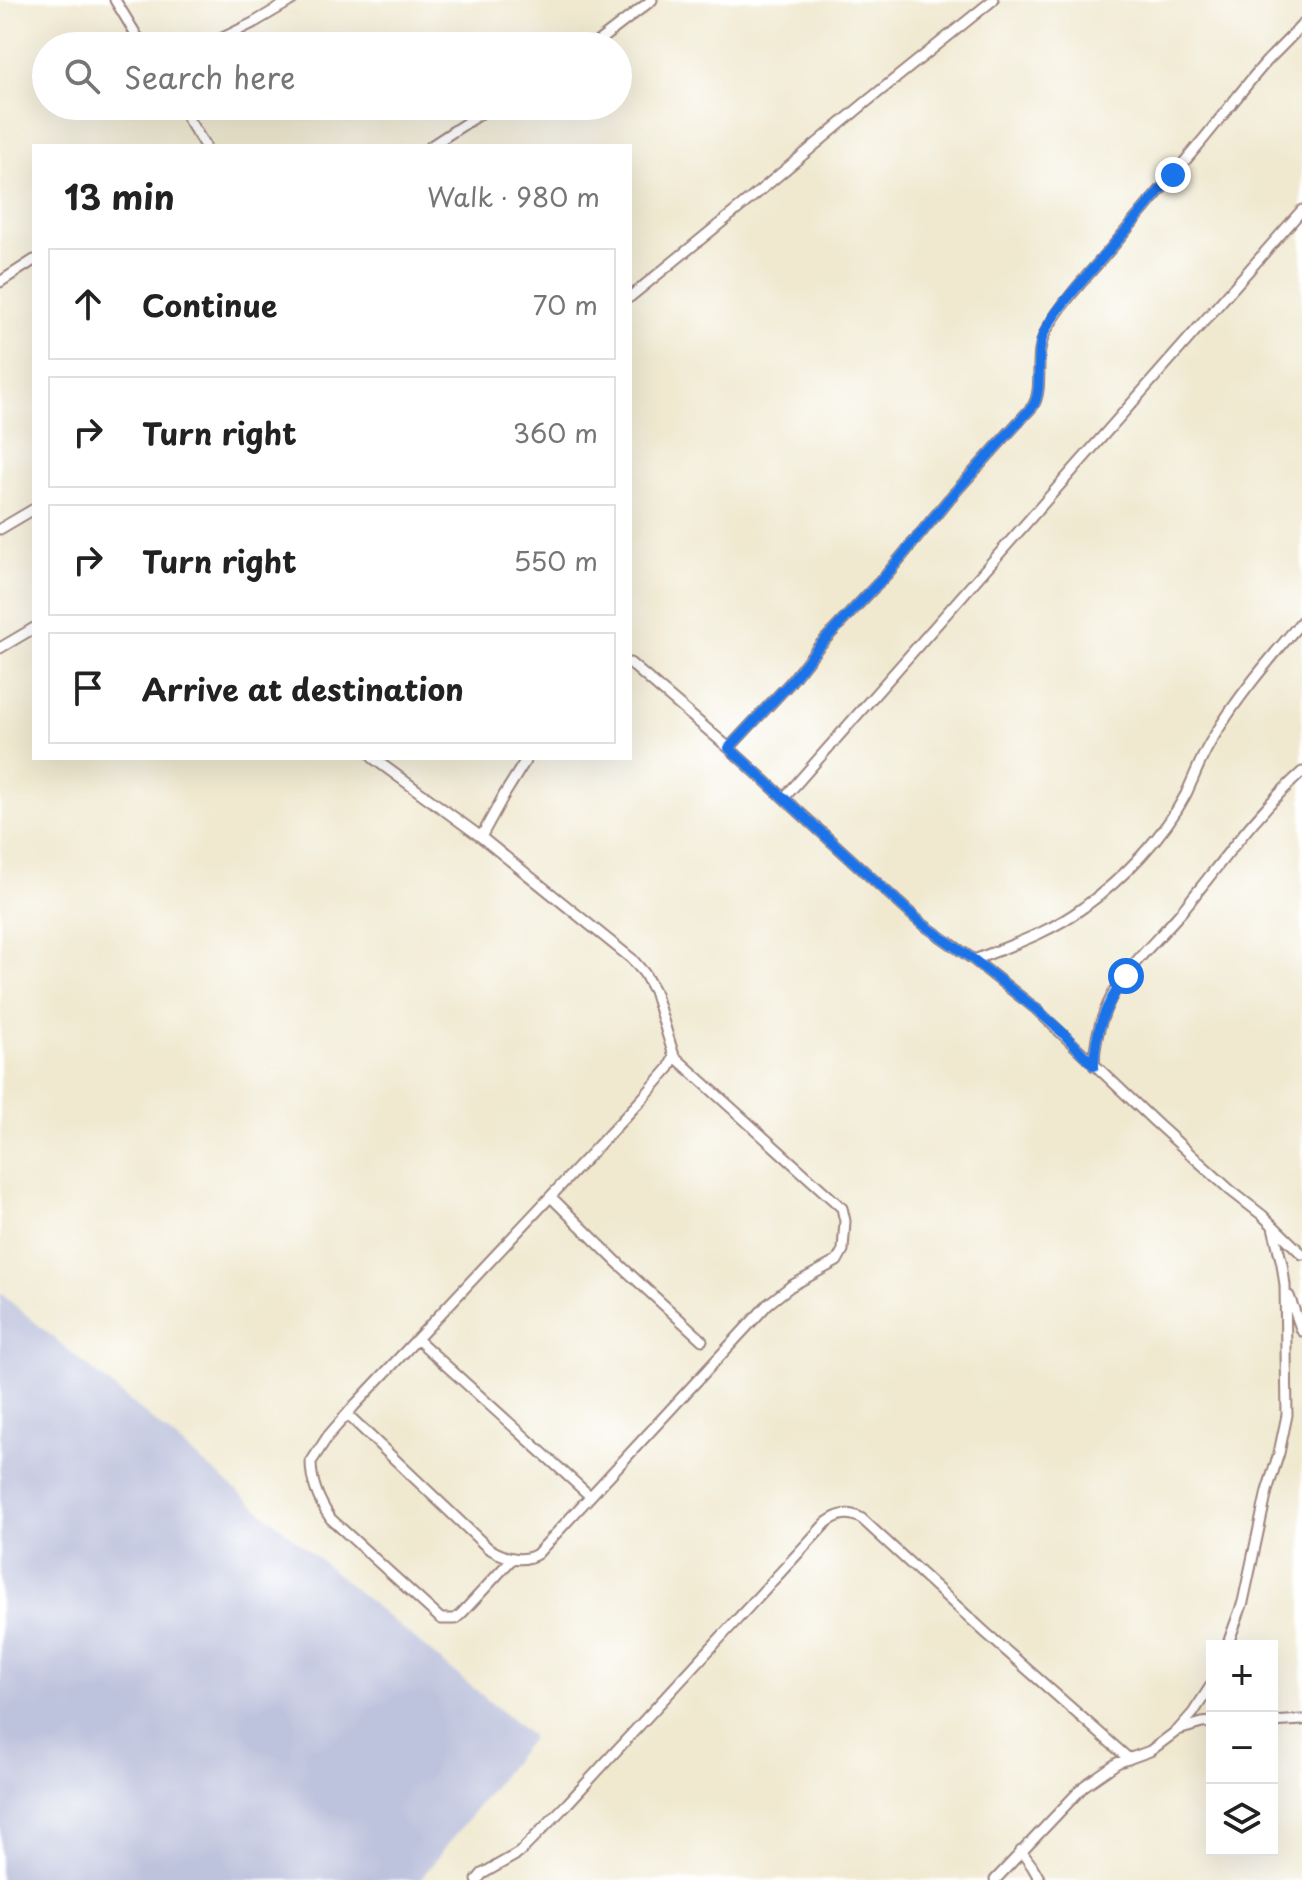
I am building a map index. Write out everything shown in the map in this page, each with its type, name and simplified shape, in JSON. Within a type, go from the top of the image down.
[{"type":"street","points":[[115,0],[134,32]]},
{"type":"street","points":[[236,32],[292,0]]},
{"type":"street","points":[[610,32],[652,0]]},
{"type":"street","points":[[632,295],[993,0]]},
{"type":"street","points":[[729,748],[887,574],[1033,406],[1038,394],[1040,346],[1055,316],[1236,97],[1302,25]]},
{"type":"street","points":[[189,120],[204,144]]},
{"type":"street","points":[[434,144],[471,120]]},
{"type":"street","points":[[784,798],[1302,210]]},
{"type":"street","points":[[0,282],[32,261]]},
{"type":"street","points":[[0,529],[32,510]]},
{"type":"street","points":[[974,960],[1031,938],[1083,908],[1139,856],[1163,830],[1185,796],[1210,742],[1230,710],[1302,621]]},
{"type":"street","points":[[0,648],[32,629]]},
{"type":"street","points":[[632,665],[729,748],[921,923],[1036,1009],[1094,1066],[1302,1254]]},
{"type":"street","points":[[347,1414],[488,1548],[512,1559],[526,1559],[537,1554],[768,1304],[791,1286],[837,1261],[843,1250],[845,1221],[842,1208],[674,1056],[654,991],[632,959],[481,837],[376,760]]},
{"type":"street","points":[[481,837],[526,760]]},
{"type":"street","points":[[1094,1066],[1097,1031],[1114,993],[1126,976],[1268,804],[1302,772]]},
{"type":"street","points":[[512,1559],[461,1614],[455,1619],[441,1619],[331,1519],[314,1485],[311,1462],[347,1414],[642,1099],[669,1068],[674,1056]]},
{"type":"street","points":[[551,1197],[702,1340]]},
{"type":"street","points":[[1273,1226],[1285,1285],[1302,1331]]},
{"type":"street","points":[[1229,1640],[1243,1602],[1287,1415],[1285,1285]]},
{"type":"street","points":[[417,1339],[590,1496]]},
{"type":"street","points":[[477,1880],[519,1853],[826,1523],[845,1513],[862,1519],[1129,1759]]},
{"type":"street","points":[[995,1880],[1084,1786],[1103,1771],[1150,1751],[1178,1730],[1206,1693]]},
{"type":"street","points":[[1278,1722],[1302,1720]]},
{"type":"street","points":[[1178,1730],[1206,1723]]},
{"type":"street","points":[[1021,1851],[1040,1880]]},
{"type":"shaded area","points":[[0,1293],[532,1737],[420,1880],[0,1880]]},
{"type":"route","points":[[1126,976],[1114,993],[1097,1031],[1094,1066],[1036,1009],[921,923],[729,748],[887,574],[929,522],[1033,406],[1038,394],[1038,364],[1045,331],[1077,288],[1173,175]]}]
